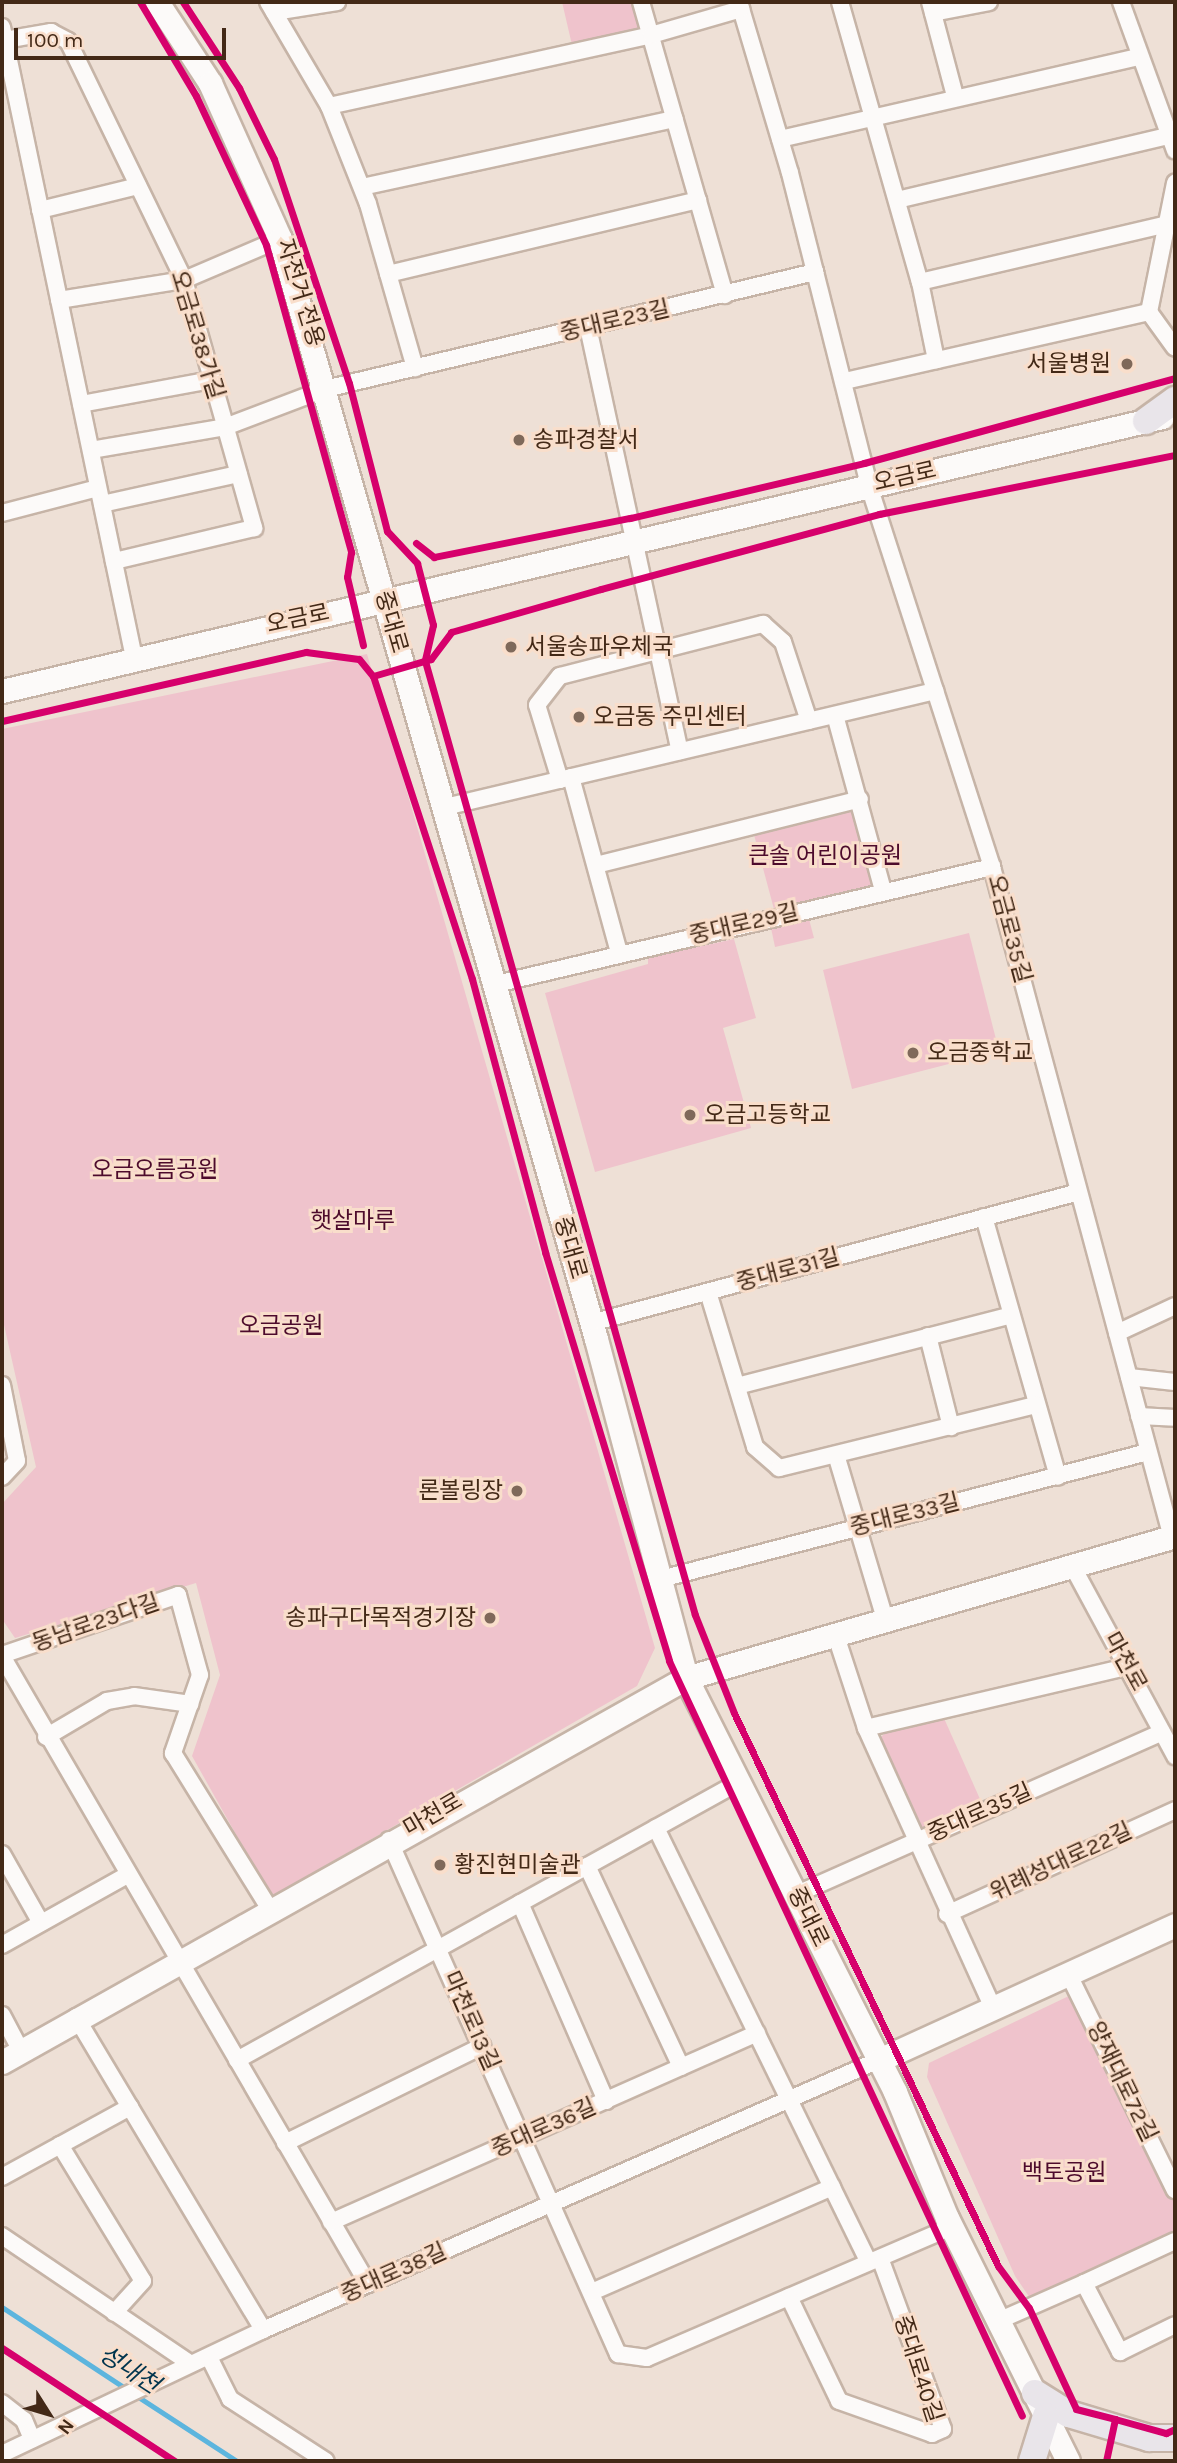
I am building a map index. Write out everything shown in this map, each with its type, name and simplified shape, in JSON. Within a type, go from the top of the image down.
[{"type":"main road","name":"중대로","points":[[157,2],[210,83],[280,239],[592,1323],[686,1678],[879,2060],[951,2227],[1068,2461]]},
{"type":"main road","points":[[1146,421],[1175,400]]},
{"type":"main road","name":"오금로","points":[[2,691],[1175,413]]},
{"type":"main road","points":[[1146,421],[1175,425]]},
{"type":"main road","name":"마천로","points":[[11,2056],[389,1840],[686,1678],[835,1633],[1174,1540]]},
{"type":"main road","points":[[879,2060],[1175,1925]]},
{"type":"main road","points":[[1032,2461],[1040,2404],[1149,2438],[1175,2438]]},
{"type":"street","points":[[337,2],[271,7],[329,106],[362,187],[415,368]]},
{"type":"street","points":[[641,2],[725,295]]},
{"type":"street","points":[[840,2],[920,282],[936,360]]},
{"type":"street","points":[[955,96],[931,7],[989,2]]},
{"type":"street","points":[[897,200],[1174,143],[1139,57],[1121,2]]},
{"type":"street","points":[[329,106],[651,35],[740,5]]},
{"type":"street","name":"오금로35길","points":[[740,5],[780,139],[845,381],[869,486],[992,867],[1174,1540]]},
{"type":"street","name":"오금로38가길","points":[[3,34],[51,32],[68,41],[184,280],[254,528],[114,561]]},
{"type":"street","points":[[3,34],[134,658]]},
{"type":"street","points":[[780,139],[955,96],[1139,57]]},
{"type":"street","points":[[362,187],[675,119]]},
{"type":"street","points":[[1175,183],[1149,312],[1175,348]]},
{"type":"street","points":[[40,211],[138,186]]},
{"type":"street","points":[[388,274],[698,200]]},
{"type":"street","points":[[920,282],[1167,224]]},
{"type":"street","points":[[59,300],[184,280],[280,239]]},
{"type":"street","name":"중대로23길","points":[[91,450],[225,427],[325,389],[815,272]]},
{"type":"street","points":[[845,381],[1149,312]]},
{"type":"street","points":[[588,327],[680,751]]},
{"type":"street","points":[[81,404],[212,380]]},
{"type":"street","points":[[2,513],[239,474]]},
{"type":"street","points":[[619,952],[596,865],[537,705],[545,691],[560,676],[656,649],[763,624],[783,642],[809,721]]},
{"type":"street","points":[[445,807],[935,691]]},
{"type":"street","points":[[835,715],[883,890]]},
{"type":"street","points":[[596,865],[860,799]]},
{"type":"street","name":"중대로29길","points":[[496,984],[619,952],[992,867]]},
{"type":"street","name":"중대로31길","points":[[592,1323],[1079,1192]]},
{"type":"street","points":[[984,1217],[1035,1405],[1058,1477]]},
{"type":"street","points":[[708,1292],[755,1447],[767,1461],[797,1468],[1035,1405]]},
{"type":"street","points":[[1117,1333],[1175,1306]]},
{"type":"street","points":[[737,1387],[1010,1315]]},
{"type":"street","points":[[928,1336],[951,1427]]},
{"type":"street","points":[[1129,1377],[1175,1382]]},
{"type":"street","points":[[2,1385],[17,1461],[2,1477]]},
{"type":"street","points":[[1139,1416],[1175,1418]]},
{"type":"street","name":"중대로33길","points":[[661,1579],[1149,1451]]},
{"type":"street","points":[[837,1458],[886,1619]]},
{"type":"street","name":"마천로","points":[[1074,1569],[1175,1756]]},
{"type":"street","name":"동남로23다길","points":[[2,1655],[178,1595],[200,1675],[173,1753],[269,1908]]},
{"type":"street","points":[[835,1633],[866,1728],[947,1914],[993,2008]]},
{"type":"street","points":[[2,1655],[46,1737],[368,2284]]},
{"type":"street","points":[[866,1728],[1127,1667]]},
{"type":"street","points":[[46,1737],[107,1701],[134,1696],[190,1704]]},
{"type":"street","name":"중대로35길","points":[[797,1894],[1162,1732]]},
{"type":"street","points":[[237,2060],[740,1782]]},
{"type":"street","name":"위례성대로22길","points":[[947,1914],[1175,1810]]},
{"type":"street","points":[[656,1828],[832,2187],[875,2260]]},
{"type":"street","name":"마천로13길","points":[[389,1840],[553,2203]]},
{"type":"street","points":[[2,1854],[41,1923]]},
{"type":"street","points":[[587,1866],[681,2067]]},
{"type":"street","points":[[2,1945],[127,1874]]},
{"type":"street","points":[[520,1903],[606,2101]]},
{"type":"street","name":"양재대로72길","points":[[1068,1973],[1175,2190]]},
{"type":"street","points":[[2,2015],[11,2056]]},
{"type":"street","points":[[76,2017],[263,2330]]},
{"type":"street","name":"중대로36길","points":[[331,2222],[757,2034]]},
{"type":"street","points":[[285,2143],[482,2046]]},
{"type":"street","name":"중대로38길","points":[[2,2454],[263,2330],[879,2060]]},
{"type":"street","points":[[2,2177],[130,2107]]},
{"type":"street","points":[[60,2145],[143,2281],[114,2313]]},
{"type":"street","points":[[592,2292],[832,2187]]},
{"type":"street","points":[[553,2203],[618,2354],[648,2358],[951,2227]]},
{"type":"street","points":[[2,2236],[188,2366]]},
{"type":"street","points":[[998,2321],[1175,2241]]},
{"type":"street","name":"중대로40길","points":[[789,2297],[839,2401],[932,2434],[943,2429],[875,2260]]},
{"type":"street","points":[[1084,2283],[1120,2351],[1175,2325]]},
{"type":"street","points":[[209,2357],[230,2399],[326,2461]]},
{"type":"street","points":[[2,2403],[24,2420],[32,2439]]},
{"type":"green space","points":[[562,2],[635,2],[644,31],[572,45]]},
{"type":"green space","name":"오금공원","points":[[367,654],[655,1648],[637,1686],[271,1897],[192,1756],[220,1675],[196,1583],[15,1638],[2,1619],[2,1504],[36,1467],[2,1316],[2,729]]},
{"type":"green space","name":"큰솔 어린이공원","points":[[856,803],[878,887],[775,913],[753,831]]},
{"type":"green space","points":[[809,919],[814,938],[775,947],[771,928]]},
{"type":"green space","points":[[969,933],[999,1051],[852,1089],[823,970]]},
{"type":"green space","points":[[734,939],[756,1018],[723,1028],[751,1128],[595,1172],[545,993],[648,964],[648,958]]},
{"type":"green space","points":[[943,1716],[984,1808],[919,1837],[877,1741],[888,1730]]},
{"type":"green space","name":"백토공원","points":[[1073,1994],[1175,2201],[1175,2236],[1032,2301],[1015,2276],[927,2077],[929,2063]]},
{"type":"waterway","name":"성내천","points":[[2,2307],[127,2389]]},
{"type":"waterway","name":"성내천","points":[[137,2396],[237,2461]]},
{"type":"cycle path","name":"자전거 전용","points":[[140,2],[196,96],[266,245],[351,552],[347,577],[363,645]]},
{"type":"cycle path","name":"자전거 전용","points":[[183,2],[239,88],[274,159],[349,383],[387,531],[417,563],[433,625],[425,661],[695,1615],[734,1713],[998,2266],[1029,2308],[1076,2409],[1115,2419]]},
{"type":"cycle path","points":[[416,543],[434,557],[630,518],[864,463],[1175,378]]},
{"type":"cycle path","points":[[373,676],[431,659],[451,632],[601,589],[879,514],[1175,455]]},
{"type":"cycle path","points":[[2,721],[306,652],[359,659],[373,676],[472,979],[545,1252],[669,1661],[1022,2416]]},
{"type":"cycle path","points":[[2,2348],[175,2461]]},
{"type":"cycle path","points":[[1106,2461],[1115,2419],[1166,2433],[1175,2429]]},
{"type":"place","name":"서울병원","points":[[1127,364]]},
{"type":"place","name":"송파경찰서","points":[[519,440]]},
{"type":"place","name":"서울송파우체국","points":[[511,647]]},
{"type":"place","name":"오금동 주민센터","points":[[579,717]]},
{"type":"place","name":"오금중학교","points":[[913,1053]]},
{"type":"place","name":"오금고등학교","points":[[690,1115]]},
{"type":"place","name":"론볼링장","points":[[517,1491]]},
{"type":"place","name":"송파구다목적경기장","points":[[490,1618]]},
{"type":"place","name":"황진현미술관","points":[[440,1865]]},
{"type":"park label","name":"오금오름공원","points":[[155,1170]]},
{"type":"park label","name":"햇살마루","points":[[353,1221]]}]
